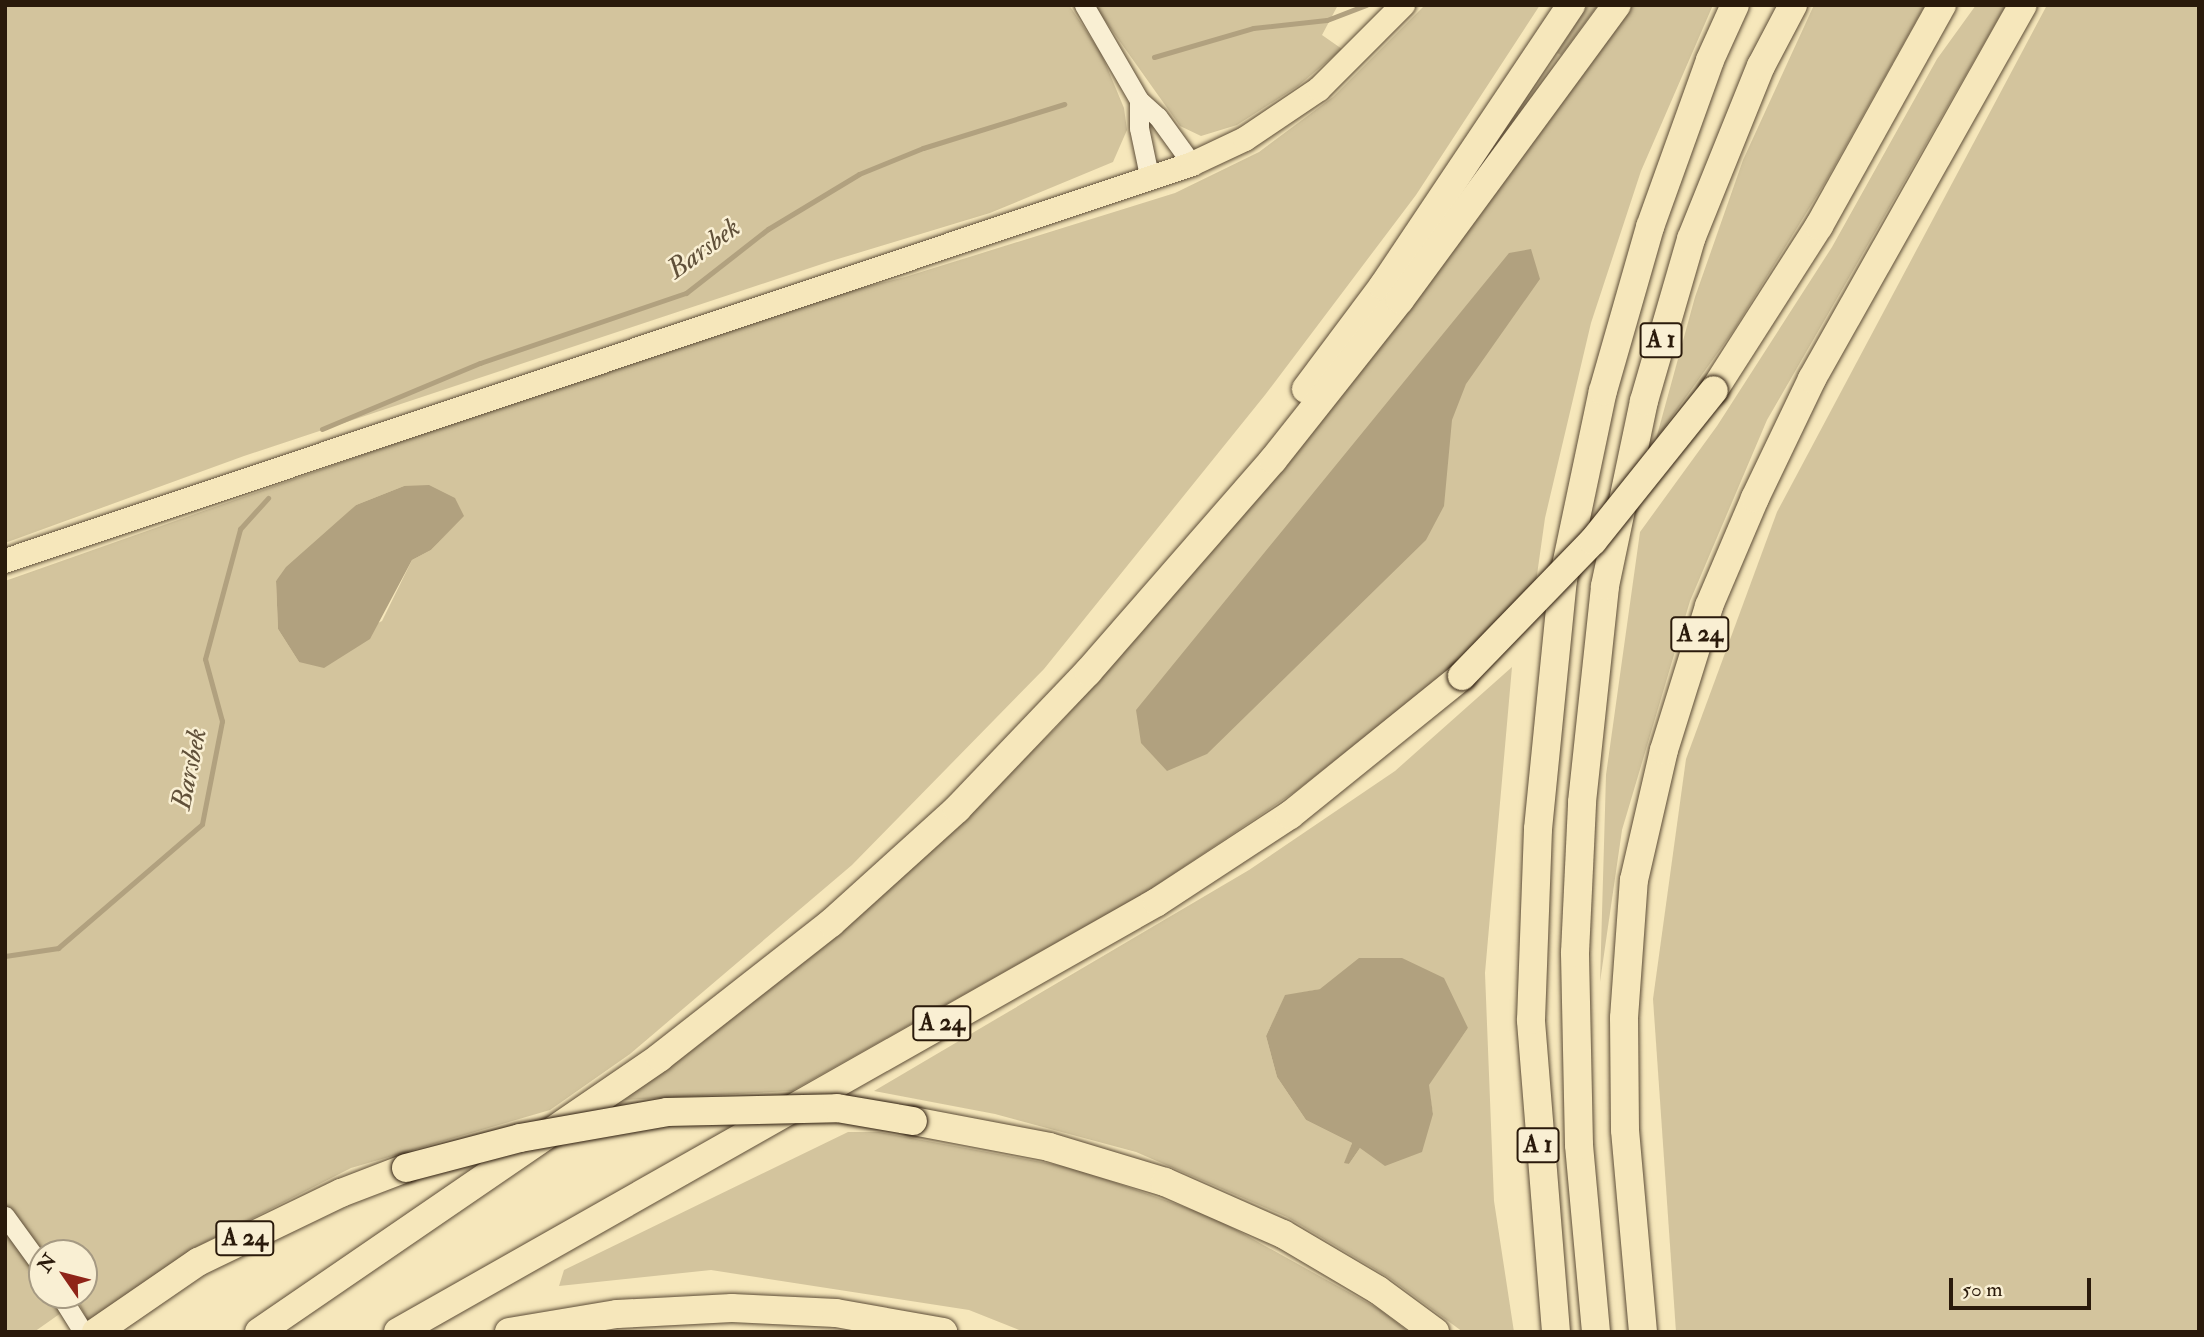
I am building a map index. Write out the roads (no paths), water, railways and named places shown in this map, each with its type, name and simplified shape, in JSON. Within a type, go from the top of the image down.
[{"type":"highway","points":[[1206,533],[1261,449],[1383,286],[1571,5]]},
{"type":"highway","points":[[259,1332],[649,1065],[831,923],[957,809],[1056,708],[1206,533],[1273,460],[1400,300],[1617,5]]},
{"type":"highway","name":"A 1","points":[[1556,1332],[1531,1020],[1538,829],[1563,580],[1603,391],[1650,228],[1710,60],[1735,5]]},
{"type":"highway","name":"A 1","points":[[1678,152],[1751,5]]},
{"type":"highway","name":"A 1","points":[[1596,1332],[1579,1145],[1576,953],[1582,802],[1605,586],[1644,401],[1691,239],[1761,66],[1793,5]]},
{"type":"highway","name":"A 24","points":[[398,1332],[1157,902],[1290,815],[1462,676],[1593,541],[1714,390],[1819,226],[1942,5]]},
{"type":"highway","name":"A 24","points":[[1643,1332],[1625,1130],[1623,1018],[1634,880],[1664,750],[1709,607],[1812,379],[2023,5]]},
{"type":"highway","name":"A 24","points":[[96,1332],[198,1262],[330,1198],[406,1168],[520,1138],[667,1112],[838,1108],[1049,1147],[1165,1182],[1283,1234],[1378,1290],[1435,1332]]},
{"type":"highway","points":[[509,1332],[617,1314],[732,1308],[836,1313],[943,1332]]},
{"type":"main road","points":[[5,561],[1192,164],[1245,139],[1300,103],[1352,59],[1403,5]]},
{"type":"street","points":[[1084,5],[1139,100],[1158,117],[1192,164]]},
{"type":"street","points":[[1139,100],[1139,128],[1150,180]]},
{"type":"street","points":[[5,1216],[28,1248]]},
{"type":"street","points":[[69,1309],[83,1332]]},
{"type":"waterway","name":"Barsbek","points":[[1154,57],[1253,28],[1327,20],[1366,5]]},
{"type":"waterway","name":"Barsbek","points":[[322,429],[480,363],[686,293],[768,229],[859,174],[923,148],[1064,104]]},
{"type":"waterway","name":"Barsbek","points":[[5,956],[58,948],[202,824],[222,721],[205,659],[240,529],[268,498]]}]
